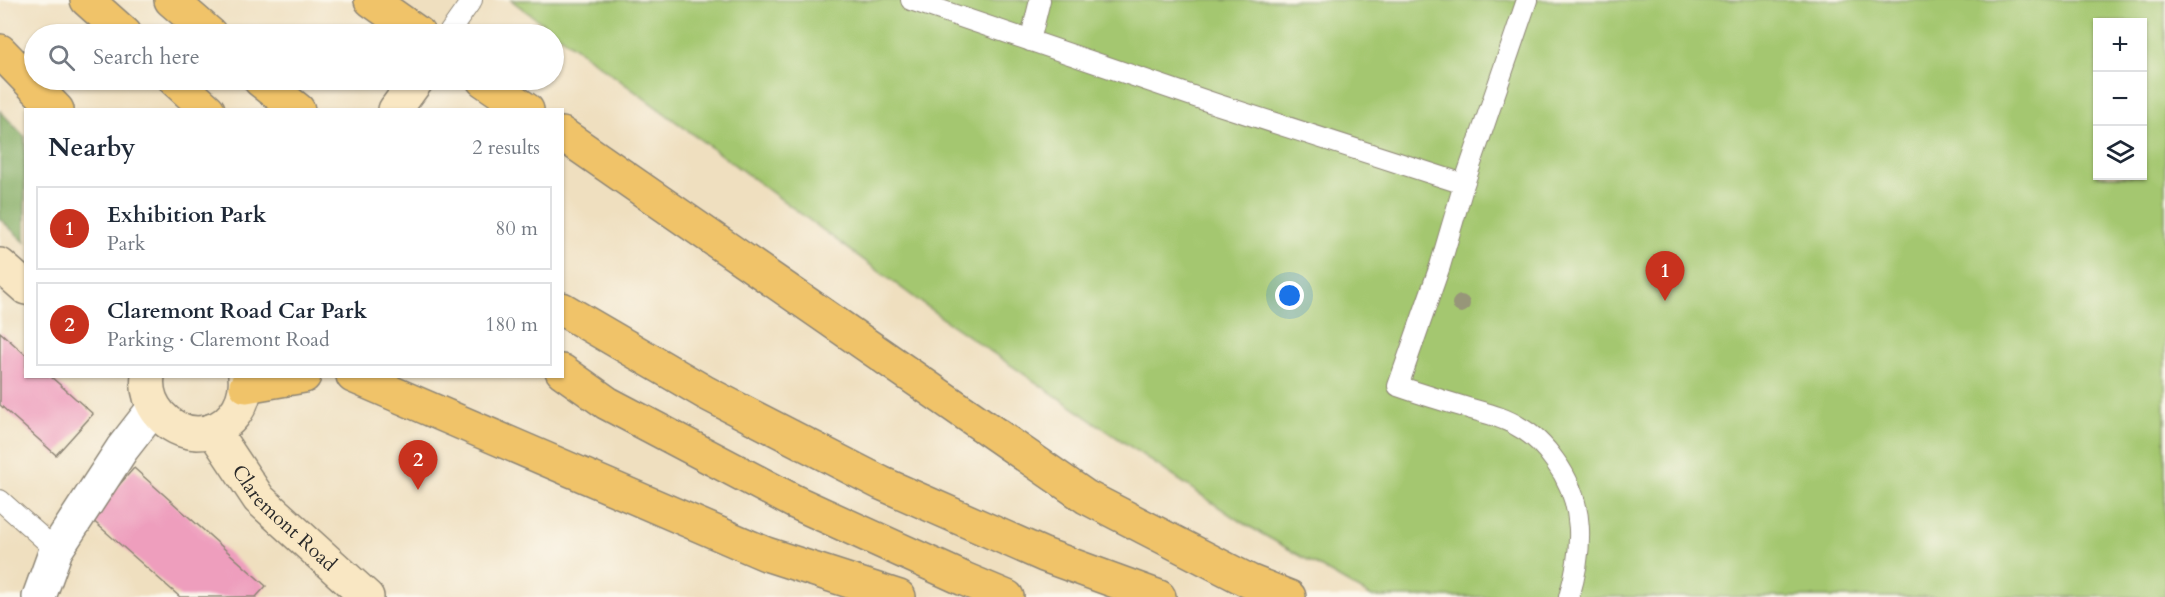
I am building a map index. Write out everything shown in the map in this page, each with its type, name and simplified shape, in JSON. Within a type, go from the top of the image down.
[{"type":"highway","points":[[87,0],[114,24]]},
{"type":"highway","points":[[171,0],[199,24]]},
{"type":"highway","points":[[371,0],[405,24]]},
{"type":"highway","points":[[0,51],[24,76]]},
{"type":"highway","points":[[38,90],[55,108]]},
{"type":"highway","points":[[186,90],[206,108]]},
{"type":"highway","points":[[273,90],[295,108]]},
{"type":"highway","points":[[497,90],[523,108]]},
{"type":"highway","points":[[564,135],[1086,497],[1249,581],[1289,597]]},
{"type":"highway","points":[[564,310],[706,393],[881,483],[1044,555],[1159,597]]},
{"type":"highway","points":[[564,371],[607,403],[795,502],[1007,597]]},
{"type":"highway","points":[[245,382],[284,378]]},
{"type":"highway","points":[[358,378],[766,554],[899,597]]},
{"type":"main road","points":[[396,108],[410,90]]},
{"type":"main road","points":[[0,265],[24,286]]},
{"type":"main road","points":[[147,385],[165,421],[180,429],[197,433],[213,429],[236,413],[243,400],[245,382]]},
{"type":"main road","name":"Claremont Road","points":[[213,429],[259,500],[367,597]]},
{"type":"street","points":[[39,597],[56,550],[122,449],[147,385]]},
{"type":"lane","points":[[455,24],[472,0]]},
{"type":"lane","points":[[912,0],[1216,104],[1464,184]]},
{"type":"lane","points":[[1030,41],[1040,0]]},
{"type":"lane","points":[[1527,0],[1398,387],[1495,416],[1519,427],[1537,439],[1548,452],[1567,480],[1576,500],[1579,519],[1578,559],[1569,597]]},
{"type":"lane","points":[[0,500],[56,550]]},
{"type":"green space","points":[[511,0],[2165,0],[2165,597],[1372,597],[1238,520],[949,323],[564,39],[564,24],[544,24]]},
{"type":"green space","points":[[0,111],[24,136],[24,241],[0,219]]},
{"type":"building","points":[[0,332],[24,353],[24,378],[52,378],[93,414],[56,455],[0,405]]},
{"type":"building","points":[[134,468],[266,586],[256,597],[180,597],[90,518]]},
{"type":"place","name":"Exhibition Park","points":[[1665,301]]},
{"type":"place","name":"Claremont Road Car Park","points":[[418,490]]}]
